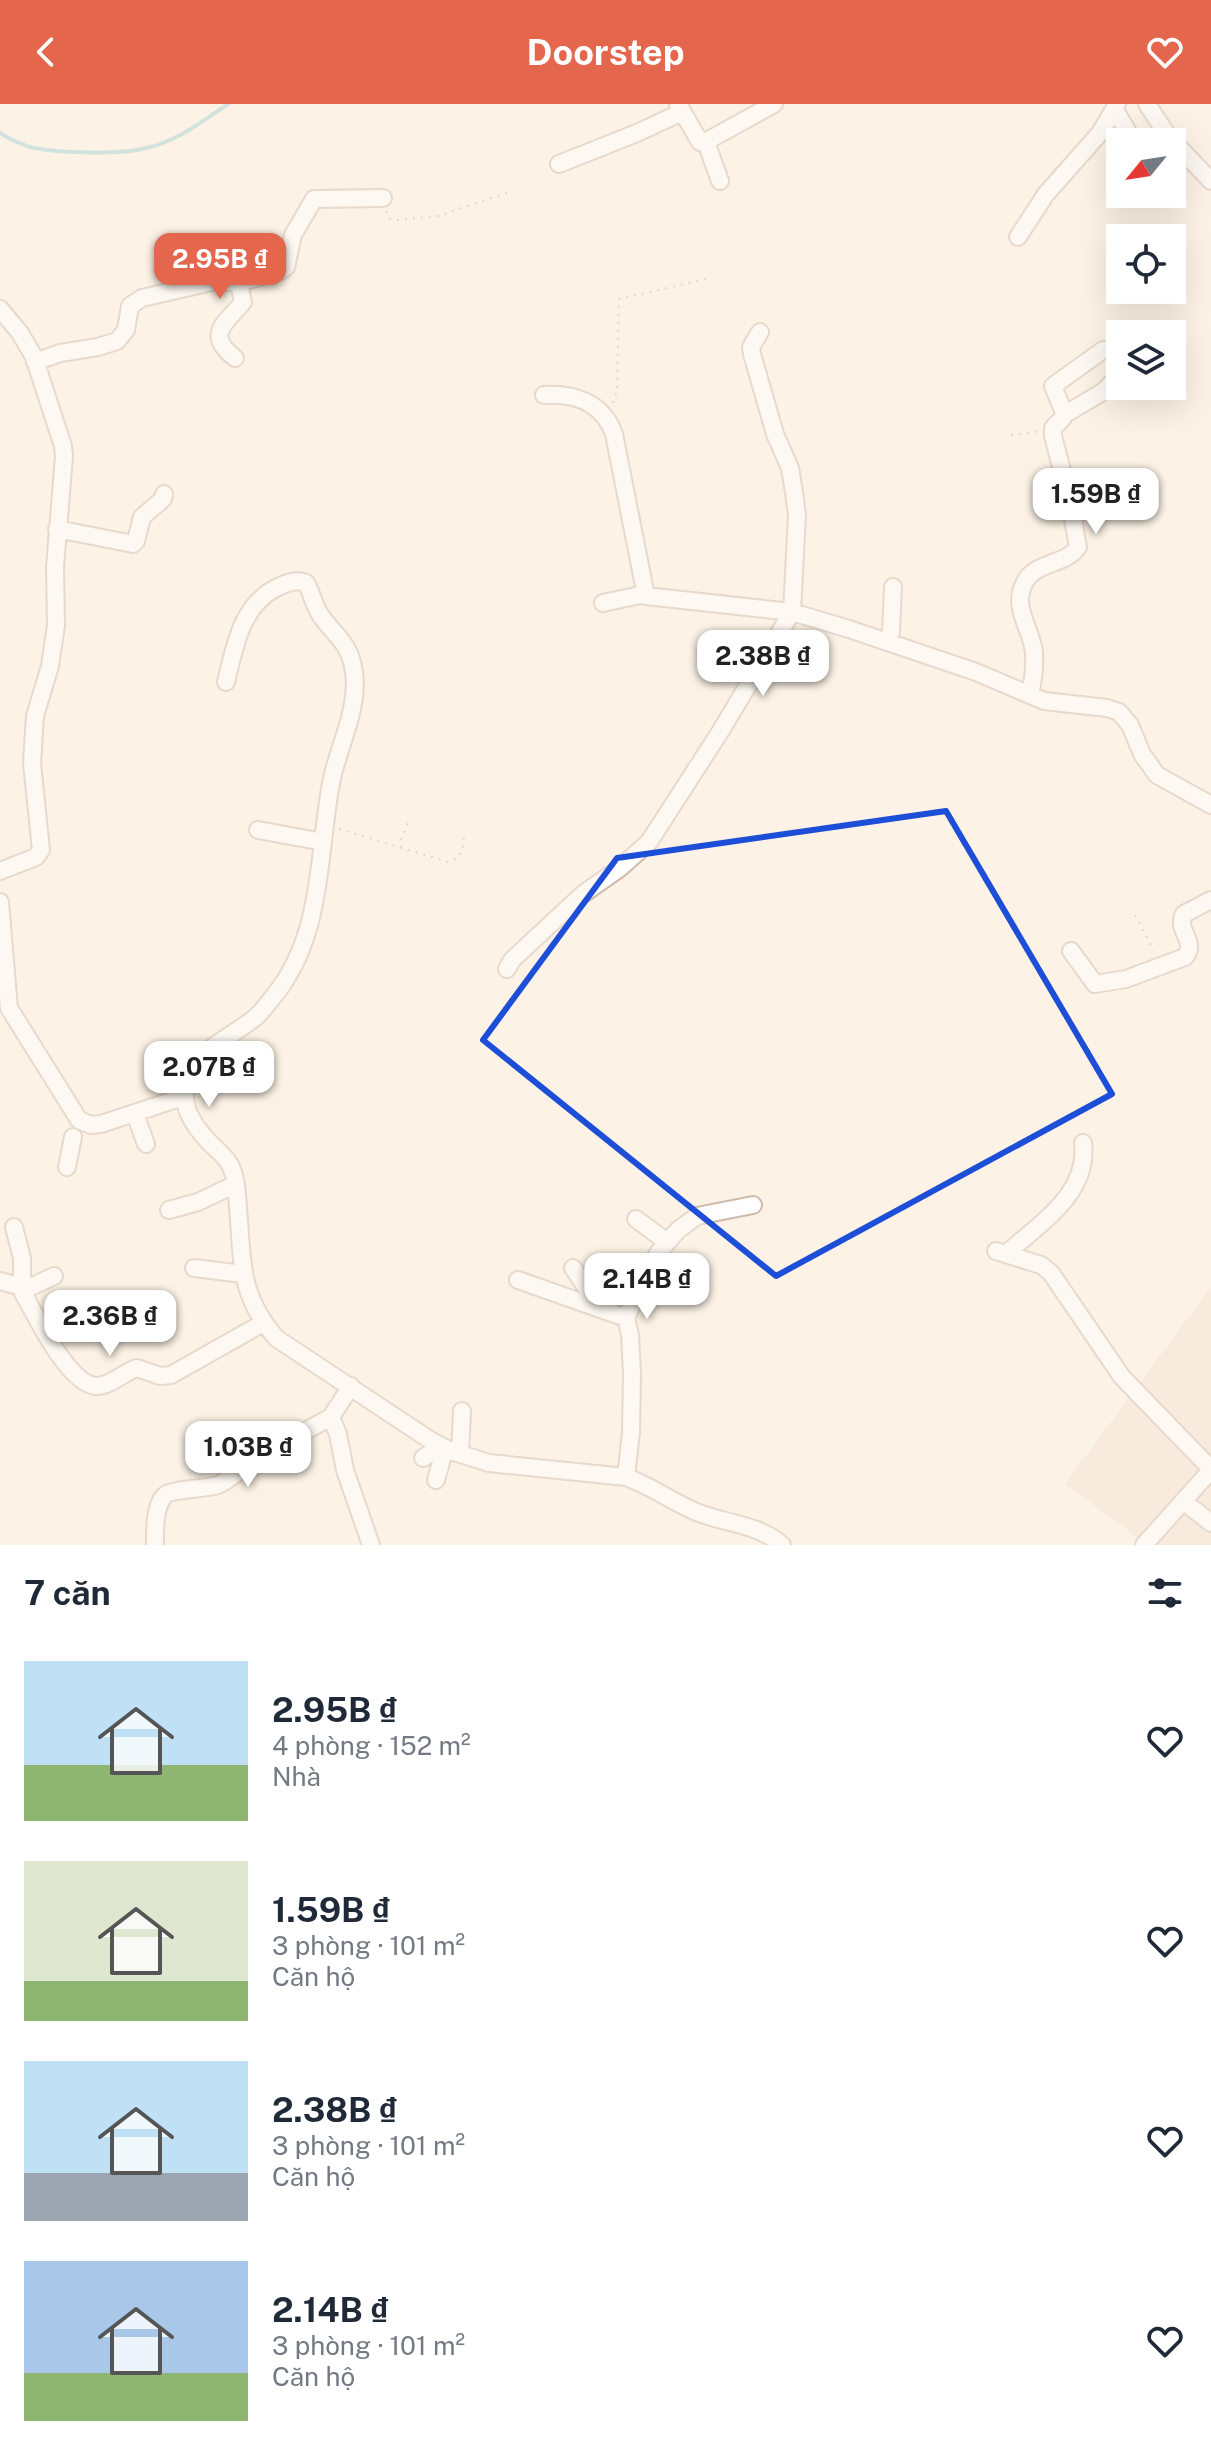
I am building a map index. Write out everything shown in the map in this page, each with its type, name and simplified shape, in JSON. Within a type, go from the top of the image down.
[{"type":"street","points":[[559,164],[637,133],[680,108],[700,142],[706,142],[774,104]]},
{"type":"street","points":[[1147,104],[1168,136],[1211,181]]},
{"type":"street","points":[[1018,237],[1046,194],[1094,141],[1116,107],[1127,128]]},
{"type":"street","points":[[706,142],[720,181]]},
{"type":"street","points":[[35,362],[60,353],[117,341],[126,330],[130,306],[142,298],[216,281],[239,283],[286,267],[293,235],[314,199],[383,198]]},
{"type":"street","points":[[235,358],[222,344],[219,332],[227,318],[243,302],[239,283]]},
{"type":"street","points":[[0,309],[20,333],[35,362],[63,446],[64,465],[55,567],[56,625],[50,666],[35,716],[32,763],[41,850],[36,857],[0,871]]},
{"type":"street","points":[[507,969],[512,960],[583,894],[620,868],[649,842],[792,612],[796,503],[790,468],[766,405],[752,354],[751,347],[760,332]]},
{"type":"street","points":[[1030,695],[1034,654],[1021,613],[1021,591],[1029,575],[1072,554],[1078,547],[1053,386],[1103,350]]},
{"type":"street","points":[[1058,422],[1106,389]]},
{"type":"street","points":[[544,395],[576,397],[593,405],[607,419],[614,434],[645,594],[649,598],[792,612],[976,672],[1051,703],[1119,712],[1125,717],[1142,754],[1157,775],[1211,805]]},
{"type":"street","points":[[57,529],[133,544],[142,517],[163,499],[164,494]]},
{"type":"street","points":[[226,682],[241,630],[255,604],[265,594],[301,580],[306,583],[322,617],[348,648],[355,686],[354,701],[332,777],[316,894],[308,926],[287,975],[257,1016],[201,1058],[189,1071],[183,1097],[198,1129],[230,1163],[236,1184],[243,1274],[247,1293],[263,1323],[276,1338],[449,1449],[489,1463],[626,1477],[696,1512],[752,1527],[782,1545]]},
{"type":"street","points":[[887,642],[891,632],[893,587]]},
{"type":"street","points":[[603,603],[645,594]]},
{"type":"street","points":[[258,830],[323,842]]},
{"type":"street","points":[[1071,951],[1095,984],[1126,979],[1162,966],[1185,957],[1190,951],[1181,917],[1211,900]]},
{"type":"street","points":[[0,902],[4,1002],[77,1128],[67,1167]]},
{"type":"street","points":[[77,1128],[135,1114],[183,1097]]},
{"type":"street","points":[[135,1114],[146,1144]]},
{"type":"street","points":[[1083,1143],[1085,1160],[1082,1173],[1070,1195],[1001,1252],[1041,1265],[1051,1273],[1122,1377],[1211,1469],[1154,1541]]},
{"type":"street","points":[[169,1210],[198,1202],[236,1184]]},
{"type":"street","points":[[626,1477],[632,1373],[626,1318],[658,1253],[667,1242],[697,1216],[753,1205]]},
{"type":"street","points":[[636,1219],[667,1242]]},
{"type":"street","points":[[14,1227],[22,1258],[22,1289],[55,1351],[89,1384],[96,1386],[137,1368],[160,1376],[171,1375],[263,1323]]},
{"type":"street","points":[[194,1268],[243,1274]]},
{"type":"street","points":[[573,1268],[601,1309]]},
{"type":"street","points":[[0,1281],[22,1289],[54,1276]]},
{"type":"street","points":[[518,1280],[626,1318]]},
{"type":"street","points":[[308,1379],[316,1363]]},
{"type":"street","points":[[155,1545],[154,1530],[166,1493],[222,1483],[331,1417],[351,1386]]},
{"type":"street","points":[[436,1480],[462,1411]]},
{"type":"street","points":[[331,1417],[367,1543]]},
{"type":"street","points":[[423,1458],[449,1449]]},
{"type":"street","points":[[1183,1501],[1211,1523]]},
{"type":"path","points":[[383,198],[390,219],[420,219],[450,213],[512,191]]},
{"type":"path","points":[[607,419],[617,391],[619,299],[706,279]]},
{"type":"path","points":[[1011,435],[1058,422]]},
{"type":"path","points":[[401,849],[401,840],[410,817]]},
{"type":"path","points":[[326,825],[448,862],[459,857],[463,850],[464,834]]},
{"type":"path","points":[[1135,915],[1162,966]]},
{"type":"highlighted area","points":[[946,811],[1112,1094],[776,1276],[483,1040],[617,858]]},
{"type":"shaded area","points":[[1211,1287],[1211,1545],[1148,1545],[1065,1484]]},
{"type":"waterway","points":[[0,133],[20,144],[45,150],[121,152],[157,145],[179,136],[228,104]]}]
